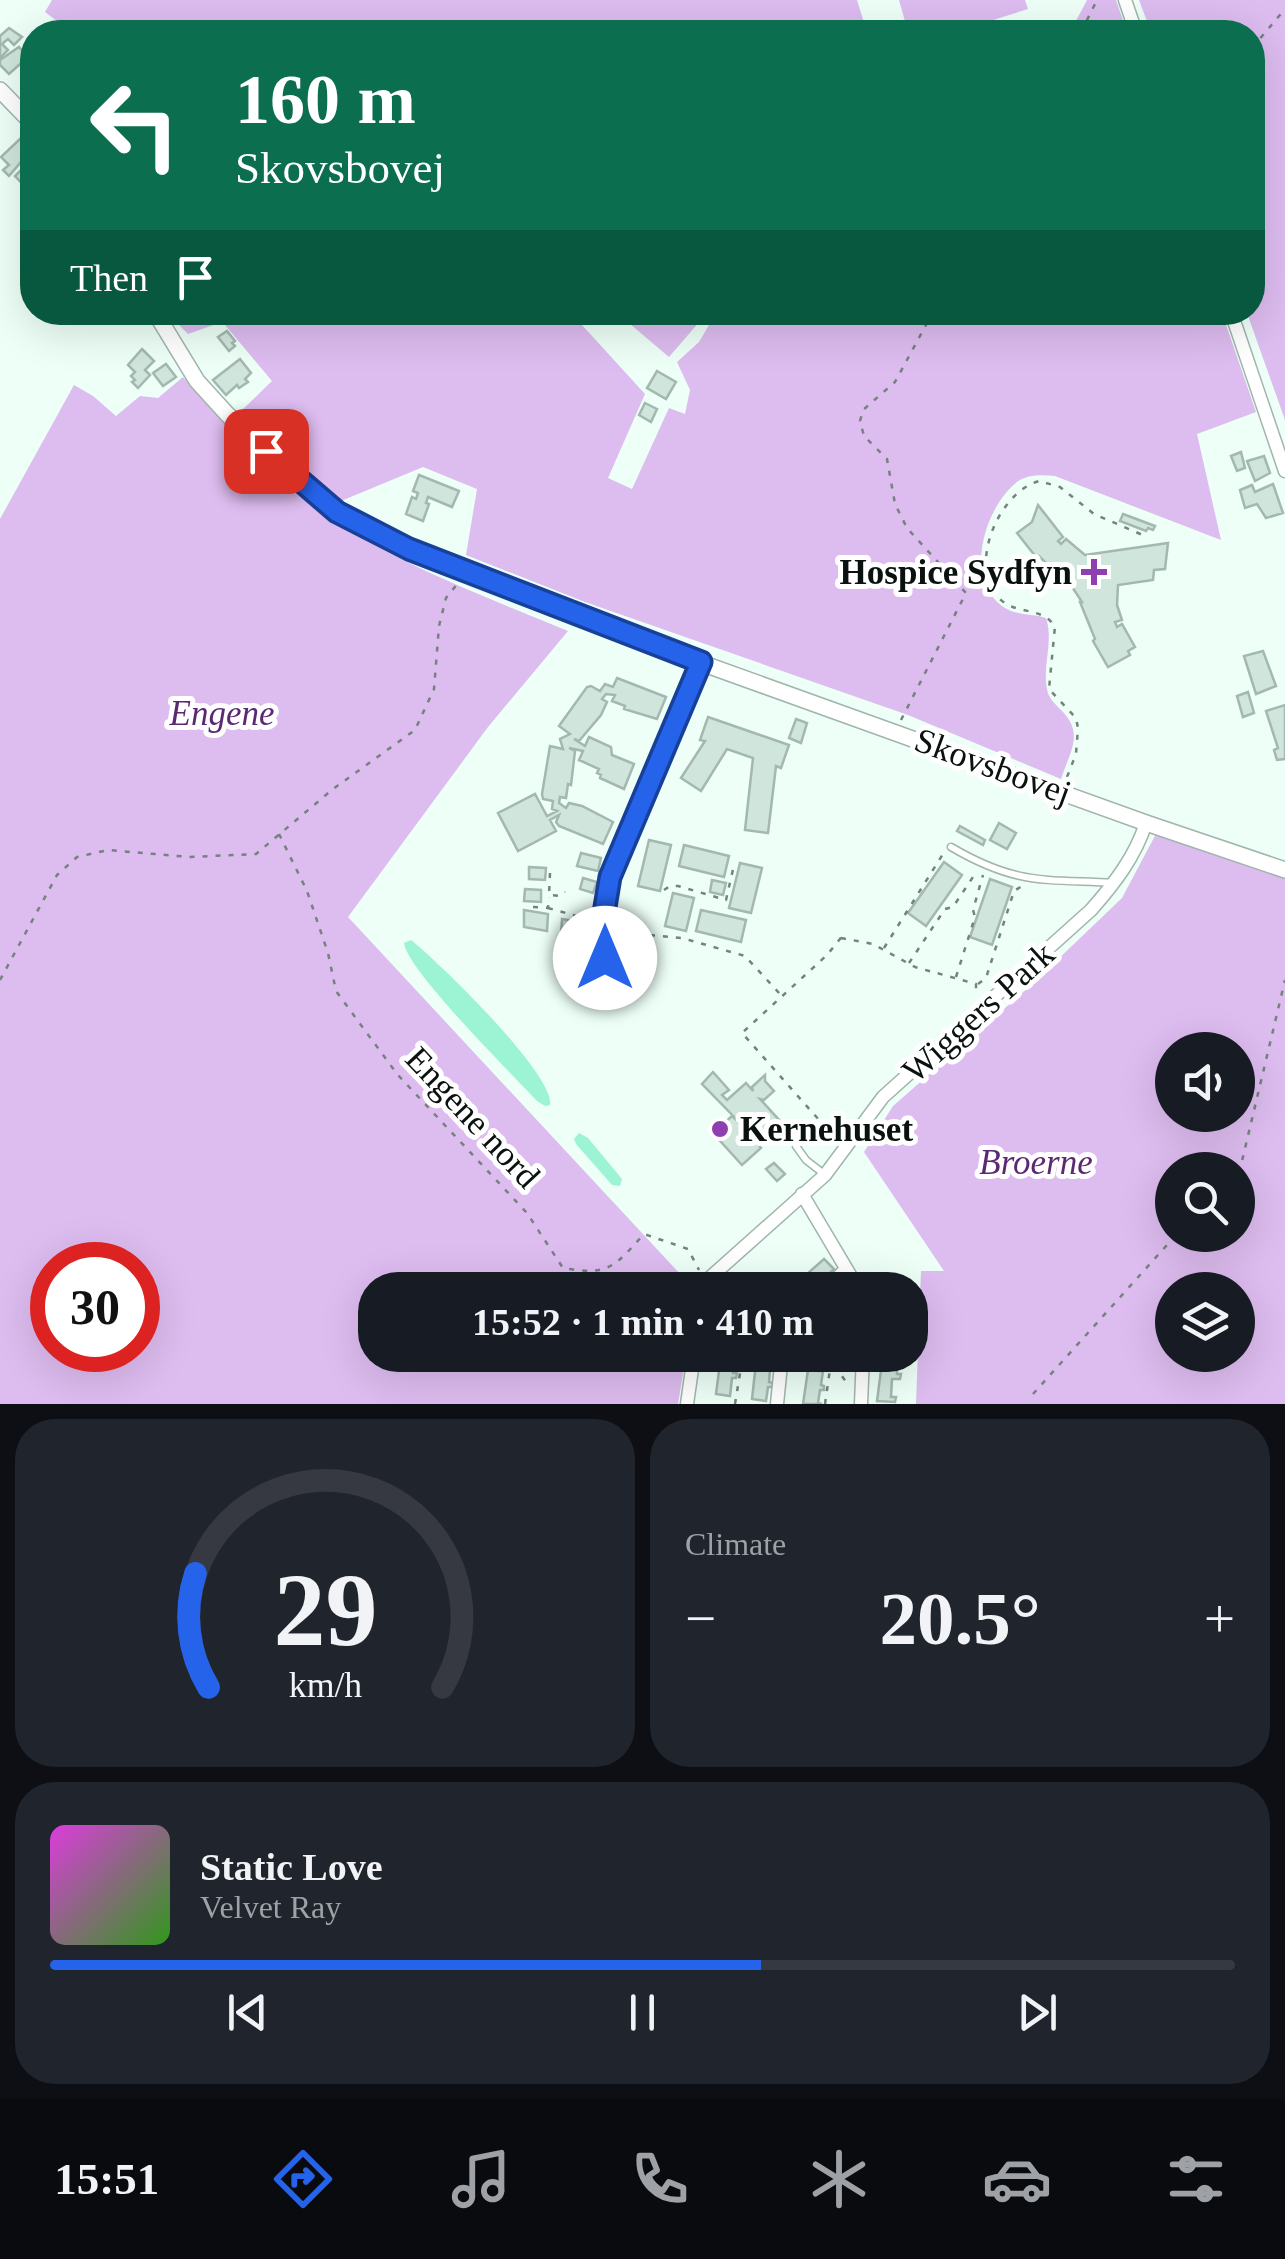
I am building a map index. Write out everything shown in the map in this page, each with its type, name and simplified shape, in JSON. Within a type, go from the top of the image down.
[{"type":"street","points":[[0,90],[20,111]]},
{"type":"street","name":"Skovsbovej","points":[[163,325],[197,380],[286,470],[337,512],[409,549],[701,662],[1285,870]]},
{"type":"street","points":[[1235,325],[1285,471]]},
{"type":"street","points":[[605,958],[605,907],[610,877],[701,662]]},
{"type":"street","name":"Wiggers Park","points":[[719,1272],[825,1175],[883,1097],[1092,910],[1115,883],[1139,844],[1146,823]]},
{"type":"street","points":[[606,938],[623,938]]},
{"type":"street","points":[[802,1194],[848,1272]]},
{"type":"street","points":[[843,1272],[846,1269]]},
{"type":"street","points":[[686,1404],[691,1372]]},
{"type":"street","points":[[776,1404],[780,1372]]},
{"type":"street","points":[[861,1399],[862,1372]]},
{"type":"lane","points":[[952,848],[984,865],[1024,878],[1115,883]]},
{"type":"lane","points":[[796,1146],[825,1175]]},
{"type":"path","points":[[1265,33],[1285,9]]},
{"type":"path","points":[[896,730],[966,598],[966,593],[907,528],[895,504],[887,459],[864,436],[860,421],[863,410],[895,382],[926,325]]},
{"type":"path","points":[[1062,791],[1079,737],[1076,718],[1050,689],[1055,626],[1042,614],[1001,601],[994,592],[987,575],[992,530],[1010,497],[1039,481],[1060,487],[1094,514],[1146,536]]},
{"type":"path","points":[[0,980],[57,874],[78,857],[108,850],[190,857],[256,854],[333,788],[414,730],[434,689],[439,626],[446,598],[466,574]]},
{"type":"path","name":"Engene nord","points":[[279,834],[307,890],[336,991],[396,1074],[527,1213],[564,1268],[585,1272]]},
{"type":"path","points":[[883,950],[920,886],[947,847],[952,848]]},
{"type":"path","points":[[664,890],[678,886],[726,900],[734,865]]},
{"type":"path","points":[[908,965],[945,909],[953,907],[984,865]]},
{"type":"path","points":[[956,978],[975,918],[973,910],[984,865]]},
{"type":"path","points":[[548,908],[550,873]]},
{"type":"path","points":[[839,938],[854,938],[908,965],[982,984],[1014,891],[1022,886],[1024,878]]},
{"type":"path","points":[[549,896],[566,892]]},
{"type":"path","points":[[533,907],[580,916]]},
{"type":"path","points":[[623,938],[628,933],[682,938],[746,956],[782,996]]},
{"type":"path","points":[[844,934],[742,1035],[845,1149]]},
{"type":"path","points":[[1244,1152],[1285,980]]},
{"type":"path","points":[[976,984],[974,994],[978,999]]},
{"type":"path","name":"Engene nord","points":[[599,1272],[620,1260],[644,1234],[688,1249],[698,1272]]},
{"type":"path","points":[[1033,1394],[1161,1252]]},
{"type":"path","points":[[735,1404],[740,1372]]},
{"type":"path","points":[[825,1404],[829,1372]]},
{"type":"path","points":[[839,1372],[861,1399]]},
{"type":"green space","points":[[52,0],[857,0],[863,20],[55,20],[45,12]]},
{"type":"green space","points":[[899,0],[1025,0],[1028,9],[993,20],[905,20]]},
{"type":"green space","points":[[1087,0],[1116,0],[1123,20],[1076,20]]},
{"type":"green space","points":[[1139,0],[1285,0],[1285,420],[1251,325],[1265,325],[1265,20],[1146,20]]},
{"type":"green space","points":[[179,325],[214,325],[188,334]]},
{"type":"green space","points":[[225,325],[582,325],[645,394],[608,478],[632,489],[669,408],[685,414],[690,390],[677,362],[699,342],[709,325],[1226,325],[1256,412],[1197,434],[1221,540],[1055,476],[1040,475],[1017,482],[988,525],[981,561],[990,594],[1007,609],[1046,618],[1048,692],[1074,733],[1061,779],[908,715],[585,602],[466,555],[477,489],[423,467],[341,501],[236,416],[272,381]]},
{"type":"green space","points":[[631,325],[697,325],[669,357]]},
{"type":"green space","name":"Engene","points":[[183,377],[268,469],[326,516],[413,565],[568,631],[488,727],[348,917],[678,1272],[358,1272],[358,1372],[683,1372],[678,1404],[0,1404],[0,519],[74,385],[116,416],[140,396],[158,398]]},
{"type":"green space","name":"Broerne","points":[[1157,832],[1285,873],[1285,1404],[916,1404],[917,1372],[928,1372],[928,1272],[921,1271],[944,1271],[864,1152],[893,1106],[1029,987],[1122,898]]},
{"type":"shaded area","points":[[411,940],[516,1046],[547,1090],[550,1105],[537,1101],[441,998],[410,956],[404,943]]},
{"type":"shaded area","points":[[579,1133],[588,1138],[622,1179],[620,1186],[612,1185],[576,1144],[574,1139]]},
{"type":"building","points":[[9,28],[20,36],[14,45],[8,39],[2,44],[8,50],[0,58],[0,36]]},
{"type":"building","points":[[20,48],[20,64],[9,74],[0,60]]},
{"type":"building","points":[[20,139],[20,163],[9,176],[3,170],[9,165],[1,157]]},
{"type":"building","points":[[227,331],[235,341],[229,351],[218,337]]},
{"type":"building","points":[[142,349],[154,361],[145,370],[150,375],[138,388],[132,382],[135,372],[128,365]]},
{"type":"building","points":[[240,359],[251,373],[245,379],[248,382],[239,388],[237,385],[226,395],[213,380]]},
{"type":"building","points":[[166,364],[176,377],[163,386],[153,373]]},
{"type":"building","points":[[657,371],[676,382],[666,399],[647,388]]},
{"type":"building","points":[[645,403],[657,409],[651,422],[639,415]]},
{"type":"building","points":[[1241,452],[1245,468],[1237,471],[1231,456]]},
{"type":"building","points":[[1264,456],[1270,473],[1255,481],[1247,461]]},
{"type":"building","points":[[419,475],[459,491],[452,507],[428,497],[423,521],[406,514],[412,497],[416,499],[418,493],[413,491]]},
{"type":"building","points":[[1273,484],[1283,513],[1266,518],[1257,504],[1245,508],[1240,490],[1252,485],[1255,492]]},
{"type":"building","points":[[1038,505],[1063,537],[1058,541],[1061,544],[1066,539],[1085,555],[1168,543],[1165,569],[1154,570],[1153,580],[1118,585],[1117,605],[1122,620],[1115,622],[1117,627],[1122,624],[1135,647],[1128,651],[1130,655],[1108,667],[1093,641],[1082,602],[1069,582],[1036,557],[1017,533],[1032,522]]},
{"type":"building","points":[[1123,514],[1155,526],[1146,531],[1120,521]]},
{"type":"building","points":[[1263,651],[1276,686],[1256,694],[1244,656]]},
{"type":"building","points":[[617,678],[666,697],[657,719],[624,709],[625,706],[612,701],[615,695],[606,694],[601,715],[579,741],[574,739],[585,746],[589,737],[611,747],[612,755],[634,764],[624,789],[600,778],[599,769],[579,760],[583,751],[569,748],[575,751],[571,785],[568,784],[566,798],[560,797],[559,803],[566,808],[569,803],[582,806],[613,822],[603,844],[559,826],[559,815],[550,820],[556,831],[518,851],[498,813],[535,794],[547,816],[557,811],[552,809],[553,801],[543,799],[542,794],[550,746],[563,749],[560,739],[570,734],[559,726],[587,687],[600,691],[605,684],[613,687]]},
{"type":"building","points":[[1248,692],[1254,713],[1243,717],[1237,696]]},
{"type":"building","points":[[1285,705],[1285,759],[1277,760],[1274,750],[1278,748],[1266,711]]},
{"type":"building","points":[[708,717],[789,745],[781,768],[776,766],[768,833],[745,830],[753,758],[727,749],[701,791],[681,778],[705,741],[700,740]]},
{"type":"building","points":[[796,719],[807,723],[801,743],[789,738]]},
{"type":"building","points":[[999,823],[1016,833],[1007,849],[990,840]]},
{"type":"building","points":[[960,826],[985,840],[983,845],[957,831]]},
{"type":"building","points":[[649,840],[671,845],[660,891],[638,886]]},
{"type":"building","points":[[684,845],[729,856],[724,877],[679,866]]},
{"type":"building","points":[[581,853],[601,858],[598,871],[577,866]]},
{"type":"building","points":[[944,862],[962,875],[926,926],[908,913]]},
{"type":"building","points":[[740,863],[762,868],[751,913],[729,908]]},
{"type":"building","points":[[529,867],[546,868],[545,880],[529,879]]},
{"type":"building","points":[[583,878],[597,882],[593,893],[580,889]]},
{"type":"building","points":[[990,879],[1012,887],[992,945],[970,937]]},
{"type":"building","points":[[712,880],[726,883],[723,895],[710,892]]},
{"type":"building","points":[[525,889],[541,890],[541,902],[524,901]]},
{"type":"building","points":[[673,893],[694,898],[686,931],[665,926]]},
{"type":"building","points":[[524,910],[548,914],[547,931],[524,927]]},
{"type":"building","points":[[701,910],[746,920],[741,942],[696,931]]},
{"type":"building","points":[[562,919],[585,923],[584,940],[561,936]]},
{"type":"building","points":[[713,1072],[729,1090],[722,1095],[727,1100],[746,1083],[753,1091],[752,1087],[765,1075],[774,1091],[760,1099],[780,1121],[761,1138],[755,1131],[750,1135],[761,1148],[742,1165],[713,1133],[732,1116],[744,1127],[702,1084]]},
{"type":"building","points":[[774,1163],[785,1174],[777,1181],[766,1169]]},
{"type":"building","points":[[824,1259],[834,1269],[831,1272],[809,1272]]},
{"type":"building","points":[[719,1372],[737,1373],[732,1378],[730,1396],[716,1394]]},
{"type":"building","points":[[755,1372],[770,1372],[769,1382],[773,1383],[768,1387],[766,1401],[752,1399]]},
{"type":"building","points":[[808,1372],[823,1372],[824,1390],[820,1390],[818,1403],[822,1404],[803,1404]]},
{"type":"building","points":[[881,1372],[901,1374],[900,1379],[892,1379],[891,1397],[896,1397],[895,1402],[877,1401]]},
{"type":"place","name":"Hospice Sydfyn","points":[[1094,572]]},
{"type":"place","name":"Kernehuset","points":[[720,1129]]},
{"type":"route","points":[[266,451],[337,512],[409,549],[701,662],[616,858],[605,907],[605,958]]}]
